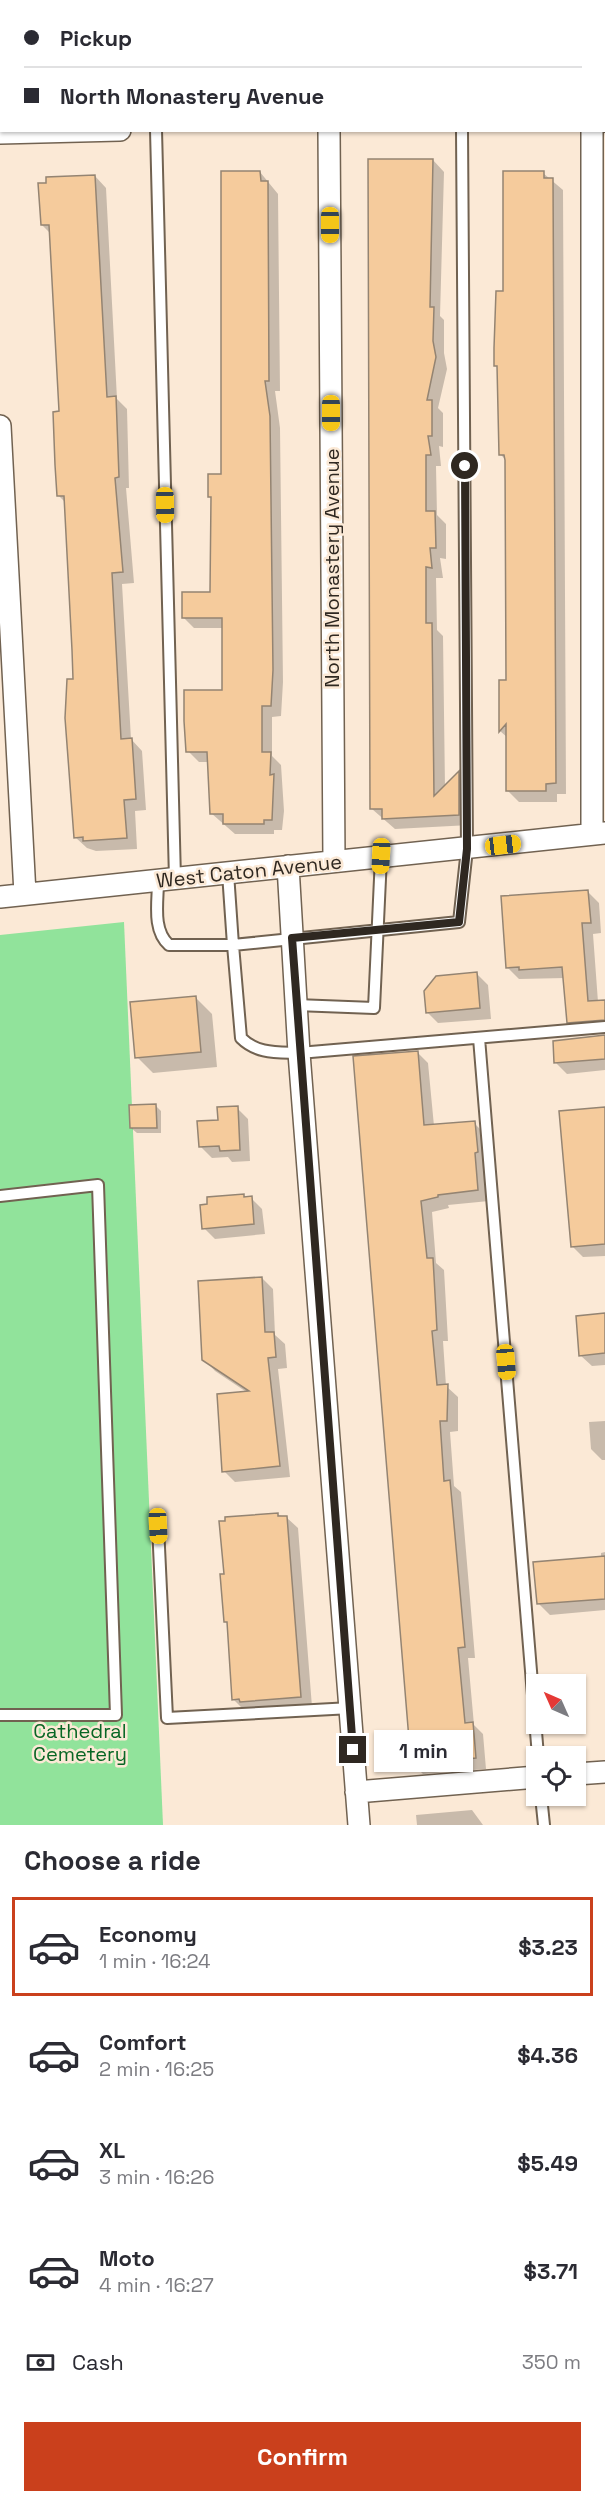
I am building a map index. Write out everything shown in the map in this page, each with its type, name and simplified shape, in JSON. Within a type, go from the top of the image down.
[{"type":"street","points":[[0,133],[40,132]]},
{"type":"street","name":"North Monastery Avenue","points":[[329,132],[334,861]]},
{"type":"street","points":[[592,132],[599,834]]},
{"type":"street","points":[[0,426],[25,894]]},
{"type":"street","name":"West Caton Avenue","points":[[0,897],[599,834]]},
{"type":"street","points":[[288,866],[299,1053],[359,1825]]},
{"type":"street","points":[[586,1773],[605,1772]]},
{"type":"street","points":[[356,1792],[526,1778]]},
{"type":"lane","points":[[156,132],[166,880],[158,927],[161,938],[168,945],[233,945],[459,922],[467,849],[462,132]]},
{"type":"lane","points":[[296,1005],[374,1008],[381,856]]},
{"type":"lane","points":[[228,873],[241,1038],[250,1047],[261,1051],[299,1053],[605,1027]]},
{"type":"lane","points":[[479,1038],[537,1746]]},
{"type":"lane","points":[[0,1196],[98,1185],[116,1715],[0,1715]]},
{"type":"lane","points":[[158,1526],[167,1718],[351,1708]]},
{"type":"lane","points":[[543,1806],[544,1825]]},
{"type":"green space","name":"Cathedral Cemetery","points":[[124,922],[163,1825],[0,1825],[0,935]]},
{"type":"building","points":[[368,159],[433,159],[430,307],[434,307],[433,341],[436,357],[427,400],[432,400],[432,436],[428,436],[431,455],[426,455],[426,511],[435,511],[436,548],[430,548],[432,568],[426,567],[426,623],[432,623],[434,796],[459,771],[459,815],[382,819],[382,809],[370,809]]},
{"type":"building","points":[[221,171],[260,171],[261,181],[268,181],[269,381],[265,381],[270,416],[273,670],[271,706],[262,706],[262,752],[271,752],[270,775],[274,774],[272,820],[264,820],[264,824],[223,824],[223,814],[210,814],[207,752],[186,752],[184,690],[222,690],[222,618],[182,618],[182,592],[210,592],[211,497],[208,497],[208,474],[221,474]]},
{"type":"building","points":[[503,171],[544,171],[544,178],[553,178],[556,783],[546,784],[546,791],[506,791],[506,724],[499,732],[499,680],[506,680],[505,460],[504,455],[499,455],[497,366],[494,366],[494,348],[496,291],[503,291]]},
{"type":"building","points":[[95,175],[107,397],[116,396],[119,477],[115,478],[123,572],[112,573],[121,739],[132,738],[136,799],[124,800],[127,838],[83,841],[83,837],[74,838],[65,718],[67,679],[73,679],[72,650],[64,496],[57,496],[55,465],[53,412],[59,411],[49,225],[41,225],[38,183],[46,183],[46,177]]},
{"type":"building","points":[[588,890],[591,923],[582,923],[588,1001],[605,1000],[605,1020],[567,1023],[562,967],[519,970],[519,967],[506,968],[501,896]]},
{"type":"building","points":[[477,972],[480,1008],[426,1013],[424,991],[436,976]]},
{"type":"building","points":[[196,996],[201,1052],[135,1058],[130,1002]]},
{"type":"building","points":[[605,1035],[605,1059],[554,1063],[553,1041]]},
{"type":"building","points":[[418,1051],[424,1125],[475,1121],[478,1152],[475,1153],[478,1190],[438,1195],[438,1197],[421,1201],[427,1258],[433,1258],[437,1330],[432,1331],[437,1385],[448,1384],[447,1421],[440,1421],[444,1481],[450,1480],[465,1647],[458,1648],[465,1723],[473,1722],[476,1758],[411,1764],[353,1056]]},
{"type":"building","points":[[156,1104],[157,1128],[130,1128],[129,1105]]},
{"type":"building","points":[[238,1106],[240,1150],[220,1151],[219,1146],[199,1147],[197,1121],[218,1120],[217,1107]]},
{"type":"building","points":[[605,1107],[605,1244],[571,1247],[559,1111]]},
{"type":"building","points":[[244,1194],[244,1197],[252,1196],[254,1224],[202,1229],[200,1205],[207,1204],[207,1197]]},
{"type":"building","points":[[262,1277],[265,1332],[274,1332],[276,1357],[268,1358],[280,1466],[222,1472],[217,1394],[249,1391],[202,1360],[198,1281]]},
{"type":"building","points":[[605,1313],[605,1353],[579,1356],[576,1316]]},
{"type":"building","points":[[278,1513],[278,1516],[287,1516],[301,1697],[240,1702],[239,1699],[232,1700],[227,1622],[224,1622],[220,1574],[224,1574],[219,1521],[225,1521],[225,1517]]},
{"type":"building","points":[[605,1556],[605,1599],[537,1604],[533,1562]]},
{"type":"route","points":[[353,1750],[292,938],[377,932],[459,922],[467,849],[465,466]]}]
